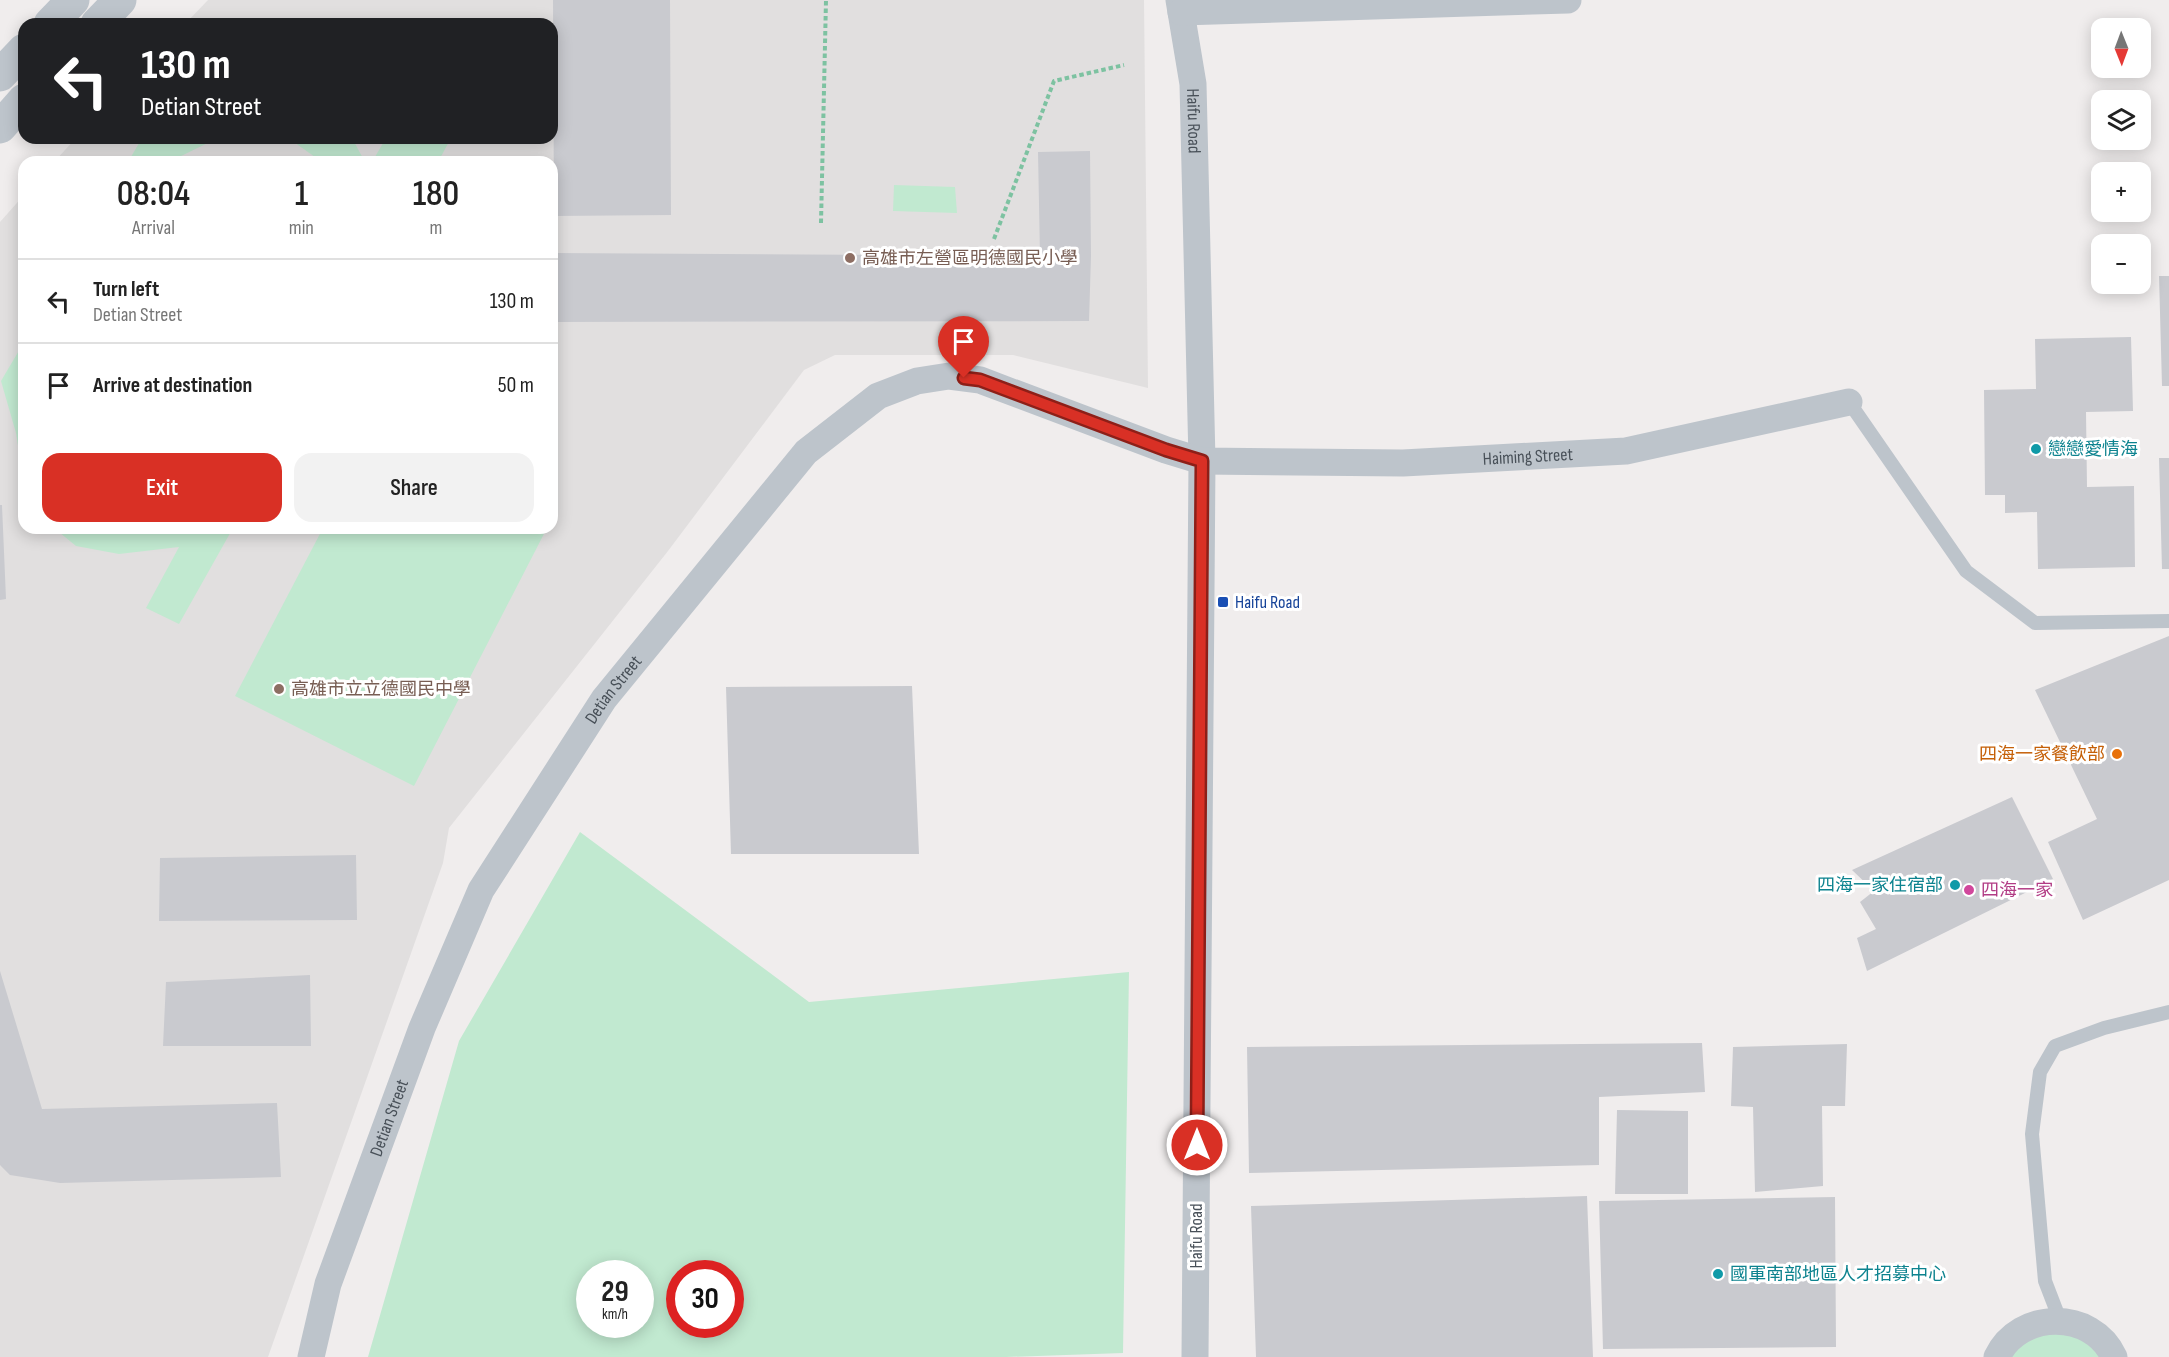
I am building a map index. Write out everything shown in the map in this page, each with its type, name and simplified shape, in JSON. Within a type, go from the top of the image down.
[{"type":"street","points":[[56,18],[73,0]]},
{"type":"street","points":[[103,18],[120,0]]},
{"type":"street","points":[[1180,6],[1568,0]]},
{"type":"street","name":"Haifu Road","points":[[1180,6],[1193,84],[1202,461],[1195,1357]]},
{"type":"street","points":[[0,75],[18,56]]},
{"type":"street","points":[[0,127],[18,107]]},
{"type":"street","name":"Detian Street","points":[[311,1357],[328,1284],[422,1028],[481,890],[604,699],[806,452],[878,396],[917,381],[949,376],[980,380],[1166,450],[1202,461]]},
{"type":"street","name":"Haiming Street","points":[[1202,461],[1403,463],[1626,451],[1849,402]]},
{"type":"street","points":[[1997,1357],[2001,1348],[2017,1333],[2037,1323],[2060,1320],[2079,1325],[2097,1335],[2111,1350],[2114,1357]]},
{"type":"lane","points":[[1849,402],[1966,571],[2035,623],[2169,621]]},
{"type":"lane","points":[[2060,1320],[2045,1281],[2032,1134],[2040,1072],[2055,1046],[2104,1028],[2169,1012]]},
{"type":"path","points":[[821,223],[826,0]]},
{"type":"path","points":[[994,238],[1054,81],[1124,64]]},
{"type":"shaded area","points":[[208,0],[1144,0],[1148,388],[1013,355],[835,355],[804,370],[668,551],[449,828],[443,863],[268,1357],[0,1357],[0,222],[18,202],[18,534],[558,534],[558,156],[60,156],[70,144],[558,144],[558,18],[191,18]]},
{"type":"green space","points":[[138,144],[206,144],[181,156],[132,156]]},
{"type":"green space","points":[[297,144],[355,144],[362,156],[314,156]]},
{"type":"green space","points":[[382,144],[448,144],[441,156],[376,156]]},
{"type":"green space","points":[[894,185],[955,187],[957,213],[893,211]]},
{"type":"green space","points":[[18,352],[18,446],[16,433],[1,381]]},
{"type":"green space","points":[[61,534],[230,534],[179,624],[146,608],[179,547],[119,554],[76,546]]},
{"type":"green space","points":[[320,534],[544,534],[414,786],[235,696]]},
{"type":"green space","points":[[580,832],[809,1002],[1129,972],[1123,1353],[1006,1357],[368,1357],[459,1041]]},
{"type":"green space","points":[[2045,1331],[2082,1335],[2105,1357],[2010,1357],[2014,1350]]},
{"type":"building","points":[[553,0],[670,0],[671,215],[558,216],[558,156],[554,156],[554,144],[558,144],[558,18],[553,18]]},
{"type":"building","points":[[1090,151],[1089,321],[558,322],[558,253],[1040,256],[1038,152]]},
{"type":"building","points":[[2159,276],[2169,276],[2169,386],[2162,386]]},
{"type":"building","name":"戀戀愛情海","points":[[2131,337],[2133,411],[2086,412],[2087,487],[2134,486],[2135,567],[2038,569],[2037,512],[2005,513],[2005,495],[1985,495],[1984,390],[2036,389],[2035,339]]},
{"type":"building","name":"戀戀愛情海","points":[[2159,458],[2169,458],[2169,569],[2162,569]]},
{"type":"building","points":[[0,505],[2,505],[6,599],[0,600]]},
{"type":"building","name":"四海一家餐飲部","points":[[2169,636],[2169,880],[2083,920],[2048,842],[2097,819],[2035,690]]},
{"type":"building","points":[[912,686],[919,854],[731,854],[726,687]]},
{"type":"building","name":"四海一家住宿部","points":[[2012,797],[2053,879],[1867,971],[1857,938],[1876,929],[1860,902],[1874,891],[1852,870]]},
{"type":"building","points":[[356,855],[357,920],[159,921],[160,858]]},
{"type":"building","points":[[0,971],[42,1109],[277,1103],[281,1177],[60,1183],[10,1175],[0,1165]]},
{"type":"building","points":[[310,975],[311,1046],[163,1046],[166,982]]},
{"type":"building","points":[[1702,1043],[1705,1092],[1599,1097],[1599,1165],[1249,1173],[1247,1047]]},
{"type":"building","points":[[1847,1044],[1845,1106],[1822,1106],[1823,1186],[1755,1192],[1753,1107],[1731,1106],[1733,1047]]},
{"type":"building","points":[[1617,1110],[1688,1111],[1688,1194],[1615,1194]]},
{"type":"building","points":[[1587,1196],[1593,1357],[1256,1357],[1251,1206]]},
{"type":"building","name":"國軍南部地區人才招募中心","points":[[1835,1197],[1836,1347],[1603,1349],[1599,1201]]},
{"type":"place","name":"高雄市左營區明德國民小學","points":[[850,258]]},
{"type":"place","name":"戀戀愛情海","points":[[2036,449]]},
{"type":"place","name":"Haifu Road","points":[[1223,602]]},
{"type":"place","name":"高雄市立立德國民中學","points":[[279,689]]},
{"type":"place","name":"四海一家餐飲部","points":[[2117,754]]},
{"type":"place","name":"四海一家住宿部","points":[[1955,885]]},
{"type":"place","name":"四海一家","points":[[1969,890]]},
{"type":"place","name":"國軍南部地區人才招募中心","points":[[1718,1274]]},
{"type":"route","points":[[964,378],[980,380],[1166,450],[1202,461],[1197,1145]]}]
